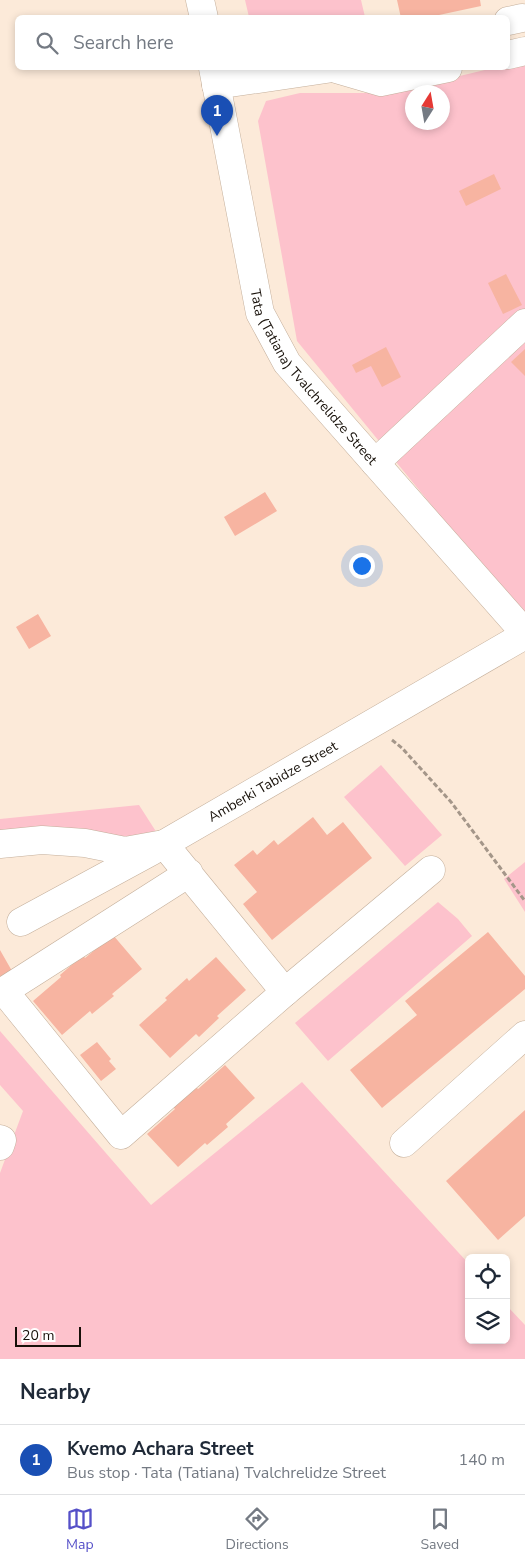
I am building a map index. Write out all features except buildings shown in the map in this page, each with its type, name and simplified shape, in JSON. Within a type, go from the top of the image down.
[{"type":"street","points":[[200,0],[203,15]]},
{"type":"street","points":[[510,55],[525,51]]},
{"type":"street","points":[[214,76],[303,70]]},
{"type":"street","points":[[340,70],[380,82],[438,70]]},
{"type":"street","name":"Tata (Tatiana) Tvalchrelidze Street","points":[[214,76],[260,313],[288,363],[525,634]]},
{"type":"street","points":[[375,463],[525,322]]},
{"type":"street","name":"Amberki Tabidze Street","points":[[0,844],[42,840],[85,843],[125,851],[164,844],[525,634]]},
{"type":"street","points":[[21,922],[164,844],[285,992]]},
{"type":"street","points":[[189,873],[4,991],[121,1135],[285,992],[431,870]]},
{"type":"street","points":[[404,1144],[525,1035]]},
{"type":"street","points":[[0,1138],[2,1140],[0,1146]]},
{"type":"path","points":[[373,723],[402,748],[451,802],[525,901]]},
{"type":"shaded area","points":[[245,0],[361,0],[365,15],[249,15]]},
{"type":"shaded area","points":[[525,60],[525,633],[460,540],[297,341],[258,121],[266,101],[300,93],[389,93],[405,89],[405,130],[450,130],[450,85],[422,85],[485,70],[510,70],[510,67]]},
{"type":"shaded area","points":[[381,765],[442,835],[405,866],[344,797]]},
{"type":"shaded area","points":[[139,805],[164,844],[0,844],[0,819]]},
{"type":"shaded area","points":[[525,862],[525,912],[504,879]]},
{"type":"shaded area","points":[[438,902],[458,919],[472,936],[328,1061],[295,1023]]},
{"type":"shaded area","points":[[0,1031],[151,1205],[302,1082],[465,1260],[465,1344],[510,1344],[510,1309],[525,1325],[525,1359],[0,1359],[0,1173],[23,1111],[0,1085]]},
{"type":"place","name":"Kvemo Achara Street","points":[[217,136]]}]
